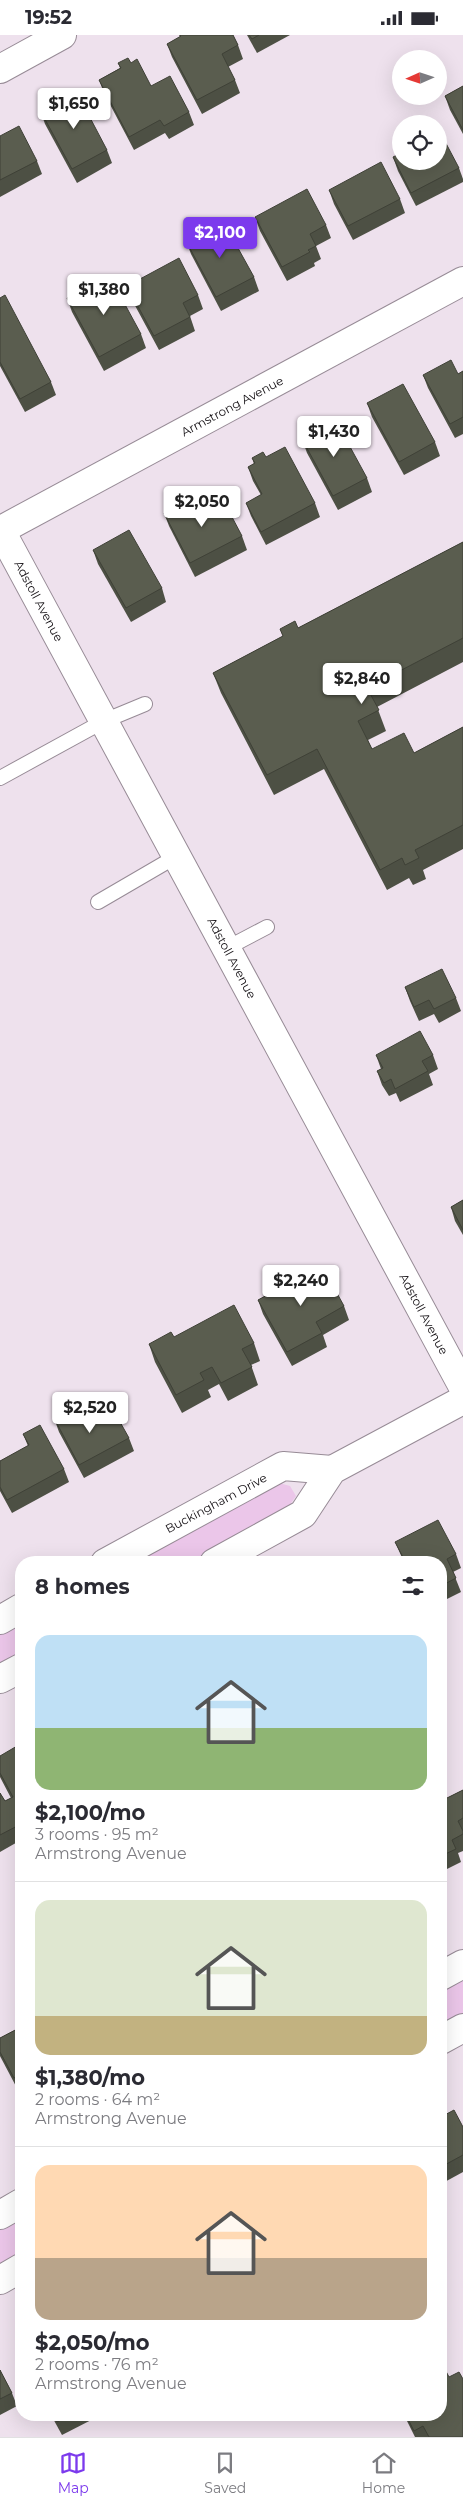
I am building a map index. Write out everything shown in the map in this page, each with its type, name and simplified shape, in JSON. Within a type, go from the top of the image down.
[{"type":"street","points":[[0,69],[62,35]]},
{"type":"street","name":"Armstrong Avenue","points":[[0,529],[463,281]]},
{"type":"street","name":"Adstoll Avenue","points":[[0,529],[463,1387]]},
{"type":"street","points":[[227,1556],[302,1515],[332,1470],[463,1401]]},
{"type":"street","name":"Buckingham Drive","points":[[118,1556],[283,1466],[332,1470]]},
{"type":"street","points":[[0,1620],[15,1611]]},
{"type":"street","points":[[0,1679],[15,1671]]},
{"type":"street","points":[[447,1973],[463,1964]]},
{"type":"street","points":[[447,2037],[463,2029]]},
{"type":"street","points":[[0,2215],[15,2206]]},
{"type":"street","points":[[0,2279],[15,2271]]},
{"type":"lane","points":[[0,779],[104,721],[146,704]]},
{"type":"lane","points":[[98,901],[176,856]]},
{"type":"lane","points":[[227,948],[267,927]]},
{"type":"shaded area","points":[[279,1483],[290,1486],[296,1496],[287,1509],[201,1556],[145,1556]]},
{"type":"shaded area","points":[[15,1626],[15,1657],[0,1666],[0,1634]]},
{"type":"shaded area","points":[[463,1979],[463,2015],[447,2024],[447,1988]]},
{"type":"shaded area","points":[[15,2222],[15,2259],[0,2267],[0,2230]]},
{"type":"building","points":[[180,35],[233,35],[238,45],[222,54],[235,80],[197,100],[167,44]]},
{"type":"building","points":[[249,35],[259,35],[252,39]]},
{"type":"building","points":[[128,58],[131,63],[137,59],[151,86],[170,76],[189,112],[164,126],[160,120],[129,137],[99,80],[121,68],[118,63]]},
{"type":"building","points":[[463,86],[463,130],[448,102],[448,94]]},
{"type":"building","points":[[76,91],[107,150],[72,169],[40,110]]},
{"type":"building","points":[[19,126],[37,161],[0,180],[0,136]]},
{"type":"building","points":[[447,145],[459,168],[411,193],[400,170],[447,170]]},
{"type":"building","points":[[381,162],[400,199],[348,226],[329,190]]},
{"type":"building","points":[[307,189],[326,225],[310,234],[316,246],[308,250],[310,252],[282,267],[255,217]]},
{"type":"building","points":[[223,221],[254,277],[216,297],[186,241]]},
{"type":"building","points":[[179,258],[198,295],[183,303],[190,317],[154,336],[127,286]]},
{"type":"building","points":[[109,275],[141,334],[99,357],[67,298]]},
{"type":"building","points":[[5,295],[51,382],[20,399],[0,362],[0,298]]},
{"type":"building","points":[[451,360],[458,374],[463,371],[463,417],[450,424],[423,375]]},
{"type":"building","points":[[403,384],[435,442],[399,462],[367,403]]},
{"type":"building","points":[[336,421],[367,478],[333,496],[302,439]]},
{"type":"building","points":[[285,447],[315,503],[261,532],[246,503],[262,494],[248,467],[255,463],[252,458],[263,452],[266,457]]},
{"type":"building","points":[[191,499],[198,513],[223,500],[242,536],[190,563],[164,513]]},
{"type":"building","points":[[129,530],[162,588],[126,608],[93,550]]},
{"type":"building","points":[[463,542],[463,638],[367,688],[379,710],[358,721],[372,749],[404,733],[414,753],[463,727],[463,825],[415,850],[419,858],[405,865],[402,858],[380,870],[317,749],[267,775],[213,673],[283,636],[280,629],[295,621],[298,628]]},
{"type":"building","points":[[442,969],[456,998],[434,1009],[429,1000],[414,1007],[405,987]]},
{"type":"building","points":[[420,1031],[433,1055],[422,1061],[428,1071],[395,1089],[391,1079],[384,1083],[377,1071],[383,1068],[376,1055]]},
{"type":"building","points":[[463,1200],[463,1230],[451,1207]]},
{"type":"building","points":[[322,1266],[344,1306],[316,1322],[322,1333],[287,1352],[258,1300],[291,1282],[287,1273],[292,1271],[297,1279]]},
{"type":"building","points":[[234,1305],[254,1343],[242,1349],[252,1367],[221,1383],[212,1367],[200,1373],[204,1380],[176,1395],[149,1344],[171,1332],[174,1337]]},
{"type":"building","points":[[75,1407],[83,1422],[97,1414],[101,1422],[115,1413],[129,1438],[79,1465],[54,1418]]},
{"type":"building","points":[[40,1425],[64,1469],[7,1500],[0,1487],[0,1461],[29,1445],[23,1434]]},
{"type":"building","points":[[438,1520],[456,1554],[447,1559],[447,1556],[402,1556],[395,1542]]},
{"type":"building","points":[[447,1559],[456,1578],[447,1583]]},
{"type":"building","points":[[15,1747],[15,1827],[0,1835],[0,1793],[5,1801],[13,1797],[0,1773],[0,1756]]},
{"type":"building","points":[[463,1790],[463,1818],[458,1821],[463,1834],[452,1840],[456,1849],[447,1853],[447,1798]]},
{"type":"building","points":[[15,2030],[14,2078],[0,2052],[0,2038]]},
{"type":"building","points":[[454,2110],[463,2127],[463,2155],[447,2164],[447,2114]]},
{"type":"building","points":[[0,2370],[12,2393],[0,2399]]},
{"type":"building","points":[[459,2372],[463,2379],[463,2437],[429,2437],[423,2426],[414,2431],[409,2421],[447,2421],[447,2373],[449,2377]]}]
